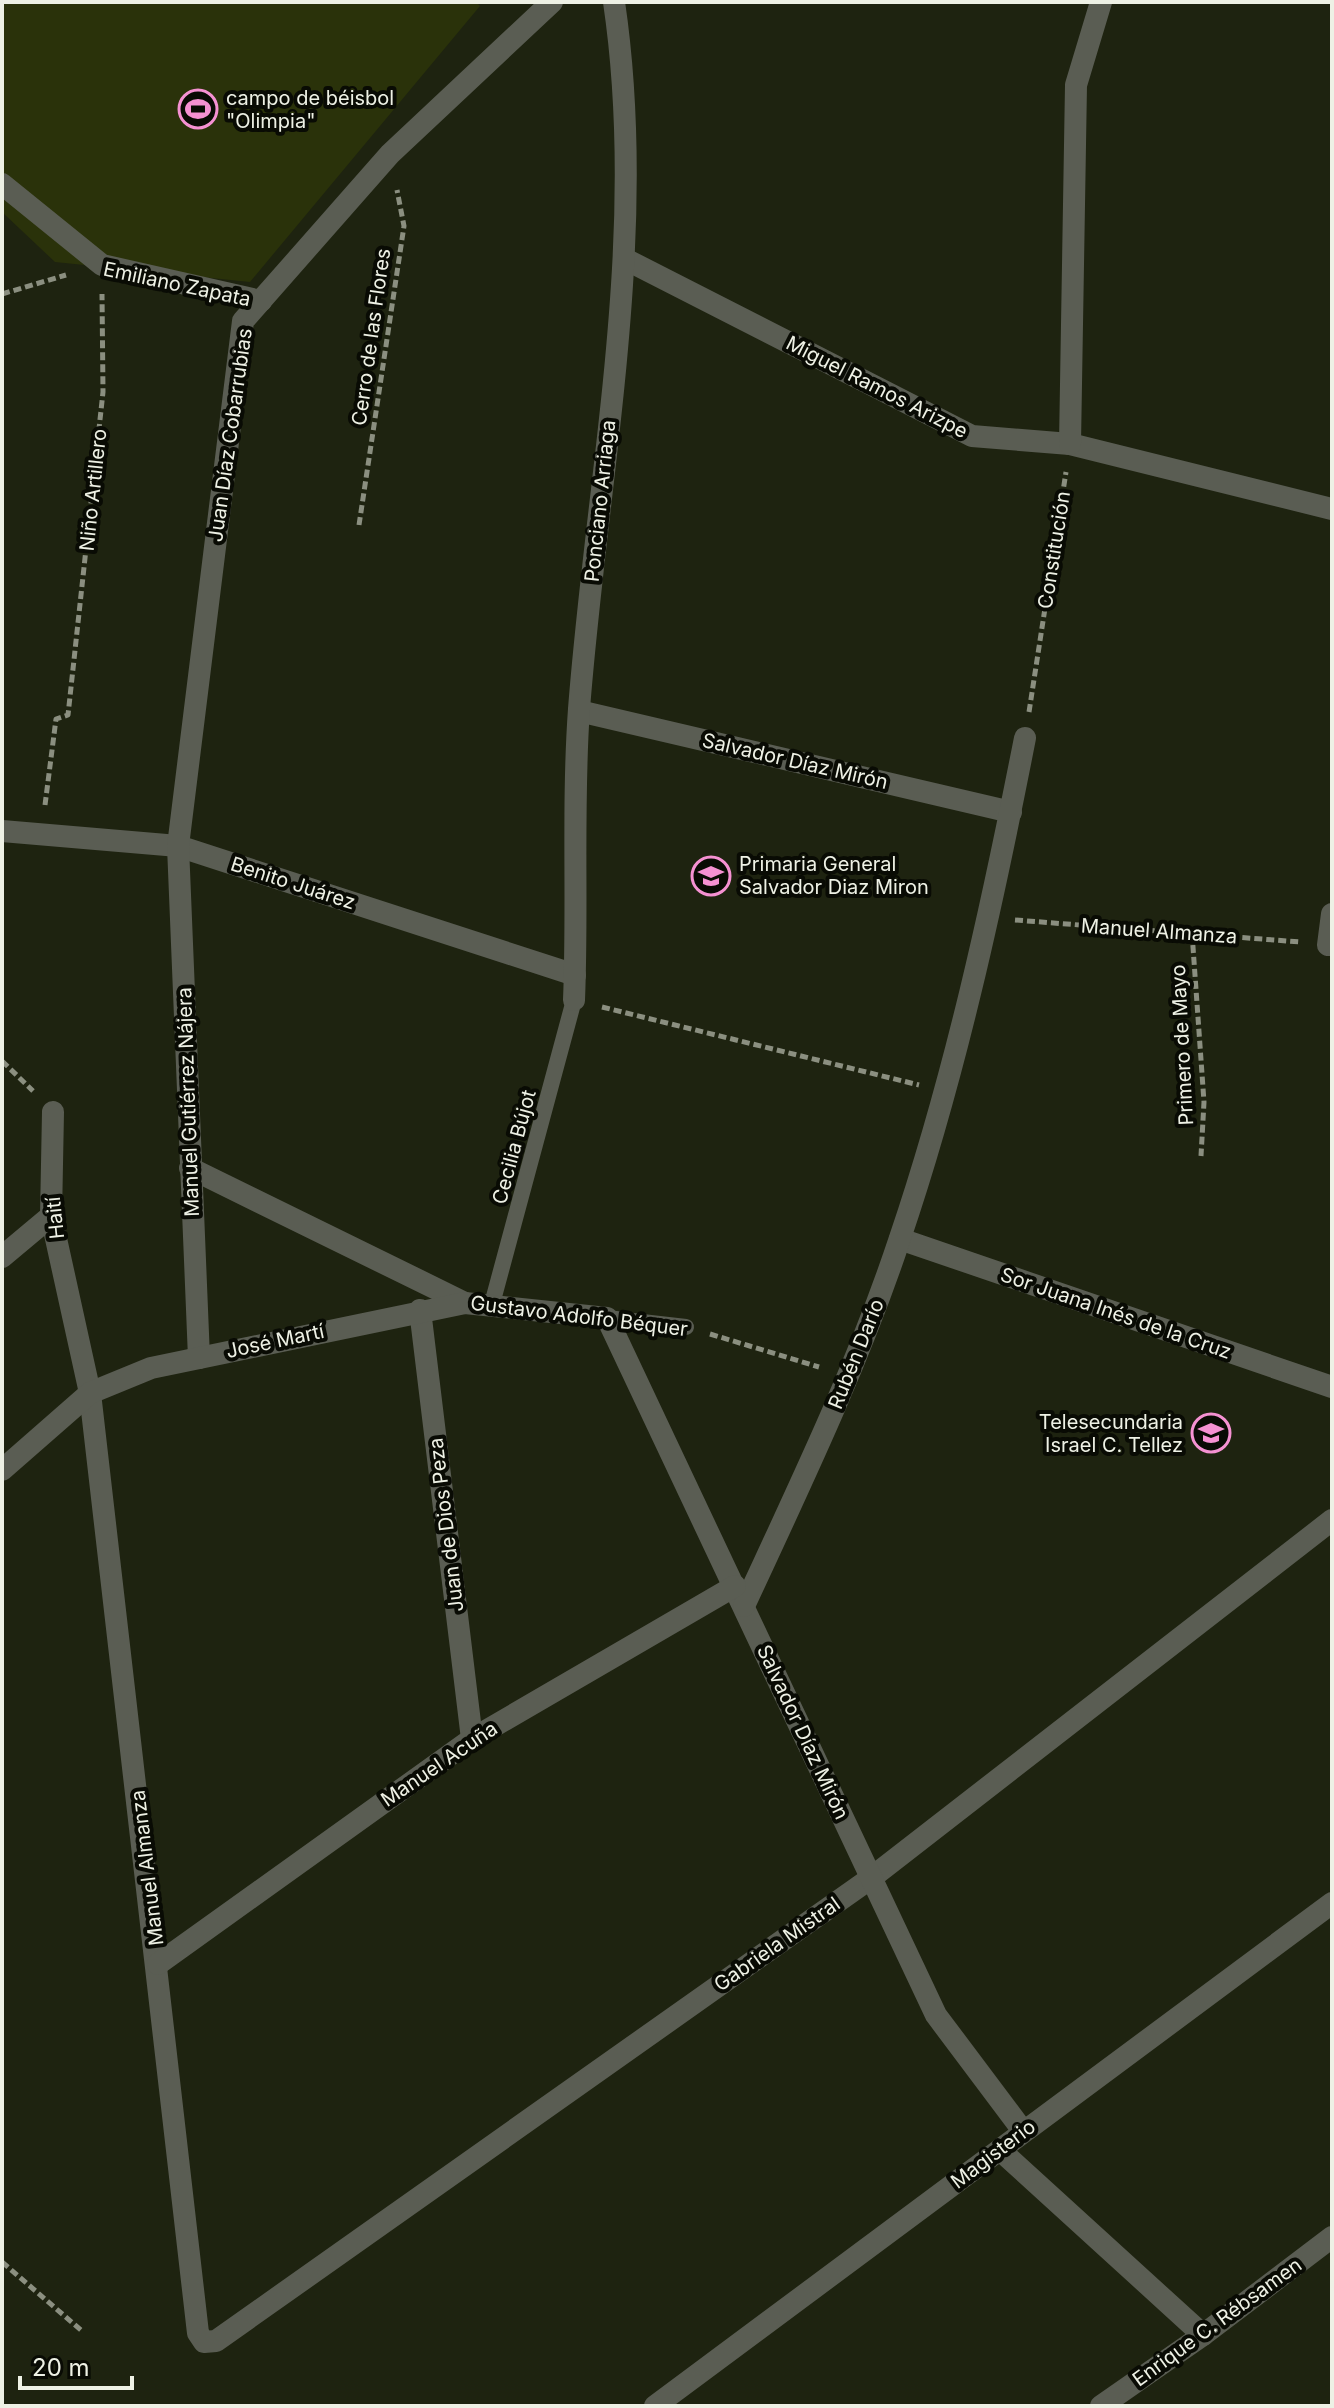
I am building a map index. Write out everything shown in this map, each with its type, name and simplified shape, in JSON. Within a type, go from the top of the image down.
[{"type":"street","name":"Ponciano Arriaga","points":[[574,1000],[579,711],[625,259],[628,133],[614,2]]},
{"type":"street","points":[[1070,444],[1076,85],[1101,2]]},
{"type":"street","name":"Juan Díaz Cobarrubias","points":[[178,846],[243,321],[390,154],[545,4]]},
{"type":"street","points":[[2,184],[102,265]]},
{"type":"street","name":"Miguel Ramos Arizpe","points":[[625,259],[972,436],[1070,444],[1332,509]]},
{"type":"street","name":"Emiliano Zapata","points":[[102,265],[261,301]]},
{"type":"street","name":"Salvador Díaz Mirón","points":[[579,711],[1011,812]]},
{"type":"street","points":[[945,1092],[1011,812],[1025,738]]},
{"type":"street","name":"Benito Juárez","points":[[2,831],[178,846],[575,975]]},
{"type":"street","name":"Manuel Gutiérrez Nájera","points":[[178,846],[199,1358]]},
{"type":"street","points":[[1330,945],[1332,914]]},
{"type":"street","name":"Rubén Darío","points":[[740,1596],[850,1376],[900,1239],[945,1092]]},
{"type":"street","name":"Haití","points":[[53,1112],[51,1216],[90,1393]]},
{"type":"street","name":"Gustavo Adolfo Béquer","points":[[190,1168],[465,1303],[607,1318]]},
{"type":"street","points":[[2,1257],[51,1216]]},
{"type":"street","name":"Sor Juana Inés de la Cruz","points":[[900,1239],[1332,1387]]},
{"type":"street","name":"José Martí","points":[[2,1470],[90,1393],[151,1368],[465,1303]]},
{"type":"street","name":"Juan de Dios Peza","points":[[420,1310],[472,1739]]},
{"type":"street","name":"Salvador Díaz Mirón","points":[[607,1318],[936,2015],[1023,2131]]},
{"type":"street","name":"Manuel Almanza","points":[[90,1393],[198,2333],[204,2342]]},
{"type":"street","name":"Gabriela Mistral","points":[[204,2342],[216,2341],[871,1878],[1332,1520]]},
{"type":"street","name":"Manuel Acuña","points":[[158,1964],[472,1739],[740,1596]]},
{"type":"street","name":"Magisterio","points":[[655,2406],[1332,1903]]},
{"type":"street","points":[[1000,2150],[1203,2335]]},
{"type":"street","name":"Enrique C. Rébsamen","points":[[1101,2406],[1203,2335],[1332,2237]]},
{"type":"lane","name":"Cecilia Bújot","points":[[492,1304],[574,1000]]},
{"type":"lane","name":"Gustavo Adolfo Béquer","points":[[607,1318],[686,1327]]},
{"type":"path","name":"Cerro de las Flores","points":[[359,525],[404,226],[390,154]]},
{"type":"path","name":"Emiliano Zapata","points":[[2,294],[102,265]]},
{"type":"path","name":"Niño Artillero","points":[[42,833],[56,719],[68,715],[103,392],[102,265]]},
{"type":"path","name":"Constitución","points":[[1025,738],[1070,444]]},
{"type":"path","name":"Manuel Almanza","points":[[986,918],[1330,945]]},
{"type":"path","name":"Primero de Mayo","points":[[1192,933],[1204,1102],[1201,1156]]},
{"type":"path","points":[[574,1000],[945,1092]]},
{"type":"path","points":[[2,1061],[53,1112]]},
{"type":"path","name":"Gustavo Adolfo Béquer","points":[[686,1327],[850,1376]]},
{"type":"path","points":[[2,2262],[82,2331]]},
{"type":"green space","name":"campo de béisbol \"Olimpia\"","points":[[2,2],[476,2],[480,6],[250,282],[55,262],[2,212]]},
{"type":"place","name":"campo de béisbol \"Olimpia\"","points":[[198,109]]},
{"type":"place","name":"Primaria General Salvador Diaz Miron","points":[[711,876]]},
{"type":"place","name":"Telesecundaria Israel C. Tellez","points":[[1211,1433]]}]
